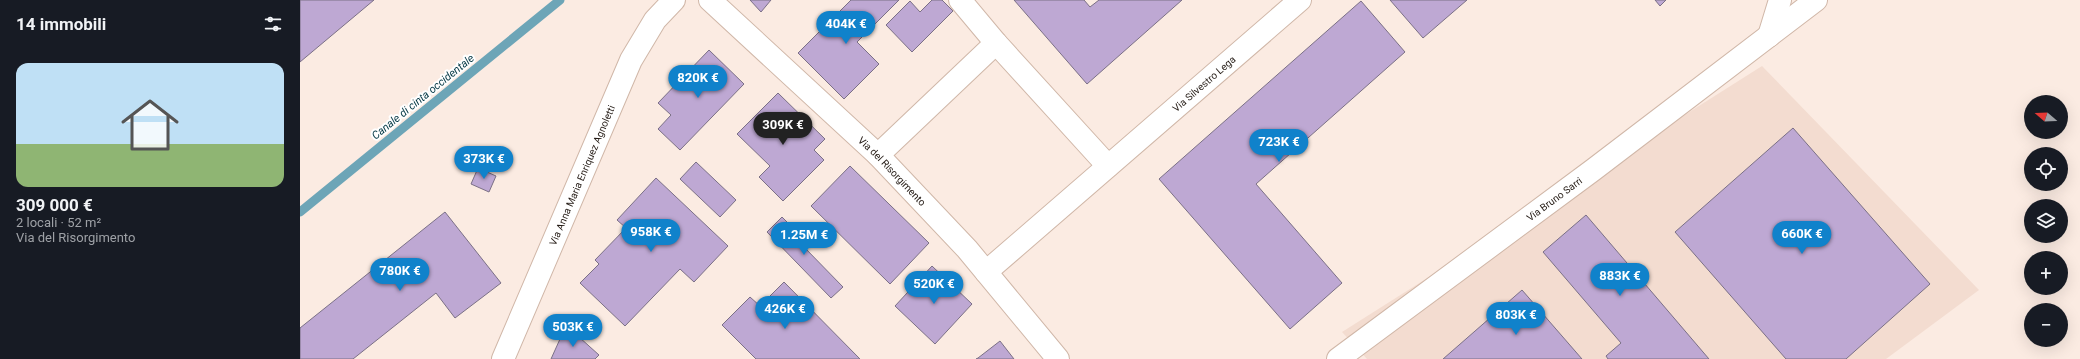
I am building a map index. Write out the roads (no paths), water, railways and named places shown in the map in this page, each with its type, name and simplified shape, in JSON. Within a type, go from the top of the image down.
[{"type":"street","name":"Via Anna Maria Enriquez Agnoletti","points":[[503,359],[631,60],[655,20],[674,0]]},
{"type":"street","name":"Via del Risorgimento","points":[[710,0],[878,155],[986,272],[1058,359]]},
{"type":"street","points":[[960,0],[996,43],[1108,166]]},
{"type":"street","name":"Via Silvestro Lega","points":[[986,272],[1300,0]]},
{"type":"street","points":[[1769,36],[1780,0]]},
{"type":"street","name":"Via Bruno Sarri","points":[[1338,359],[1593,170],[1816,0]]},
{"type":"street","points":[[878,155],[996,43]]},
{"type":"waterway","name":"Canale di cinta occidentale","points":[[300,212],[560,0]]}]
